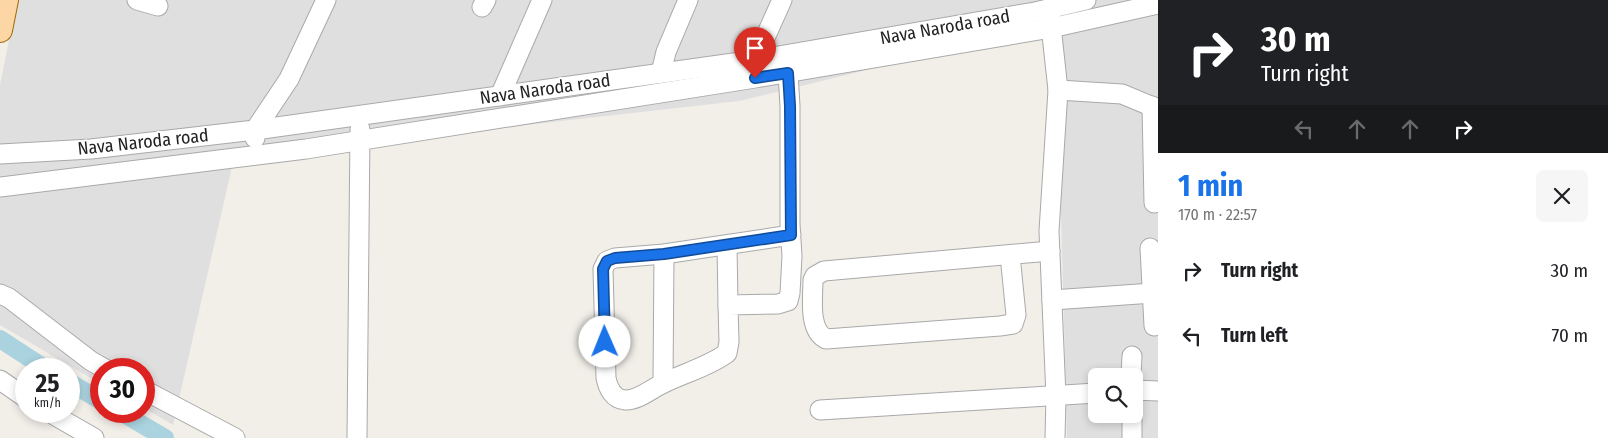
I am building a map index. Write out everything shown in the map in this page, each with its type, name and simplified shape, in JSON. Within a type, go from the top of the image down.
[{"type":"main road","points":[[0,30],[6,0]]},
{"type":"street","points":[[137,0],[158,6]]},
{"type":"street","points":[[254,156],[255,130],[289,80],[326,0]]},
{"type":"street","points":[[500,96],[542,0]]},
{"type":"street","points":[[661,73],[666,52],[688,0]]},
{"type":"street","points":[[755,69],[782,0]]},
{"type":"street","name":"Nava Naroda road","points":[[0,187],[360,141],[755,69],[1086,0]]},
{"type":"street","name":"Nava Naroda road","points":[[0,154],[91,149],[255,130],[661,73],[755,69],[788,73],[1051,28],[1158,4]]},
{"type":"street","points":[[1049,8],[1058,90],[1049,231],[1056,397],[1055,438]]},
{"type":"street","points":[[728,305],[788,302],[792,256],[788,73]]},
{"type":"street","points":[[1058,90],[1122,94],[1155,107],[1154,203]]},
{"type":"street","points":[[357,438],[360,115]]},
{"type":"street","points":[[727,245],[729,342],[727,353],[636,398],[625,400],[615,396],[608,388],[606,378],[603,269],[607,261],[615,258],[664,254],[791,235]]},
{"type":"street","points":[[1150,248],[1154,326]]},
{"type":"street","points":[[1010,256],[1016,315],[1013,324],[826,339],[821,337],[815,327],[813,280],[815,276],[824,271],[1050,251]]},
{"type":"street","points":[[663,383],[664,254]]},
{"type":"street","points":[[0,294],[9,298],[90,360]]},
{"type":"street","points":[[1052,300],[1153,294]]},
{"type":"street","points":[[1131,368],[1132,356]]},
{"type":"street","points":[[0,380],[15,390]]},
{"type":"street","points":[[1143,390],[1158,391]]},
{"type":"street","points":[[820,410],[1088,394]]},
{"type":"street","points":[[155,396],[235,438]]},
{"type":"street","points":[[68,423],[94,438]]},
{"type":"street","points":[[1132,423],[1132,438]]},
{"type":"shaded area","points":[[17,0],[1158,0],[1158,438],[1067,438],[1056,24],[739,101],[234,158],[173,425],[155,414],[155,358],[90,358],[90,378],[80,372],[80,358],[56,358],[0,325],[0,85]]},
{"type":"waterway","points":[[0,339],[29,358]]},
{"type":"waterway","points":[[80,389],[90,394]]},
{"type":"waterway","points":[[139,423],[165,438]]},
{"type":"route","points":[[605,342],[603,269],[607,261],[624,256],[664,254],[791,235],[788,73],[755,78]]}]
